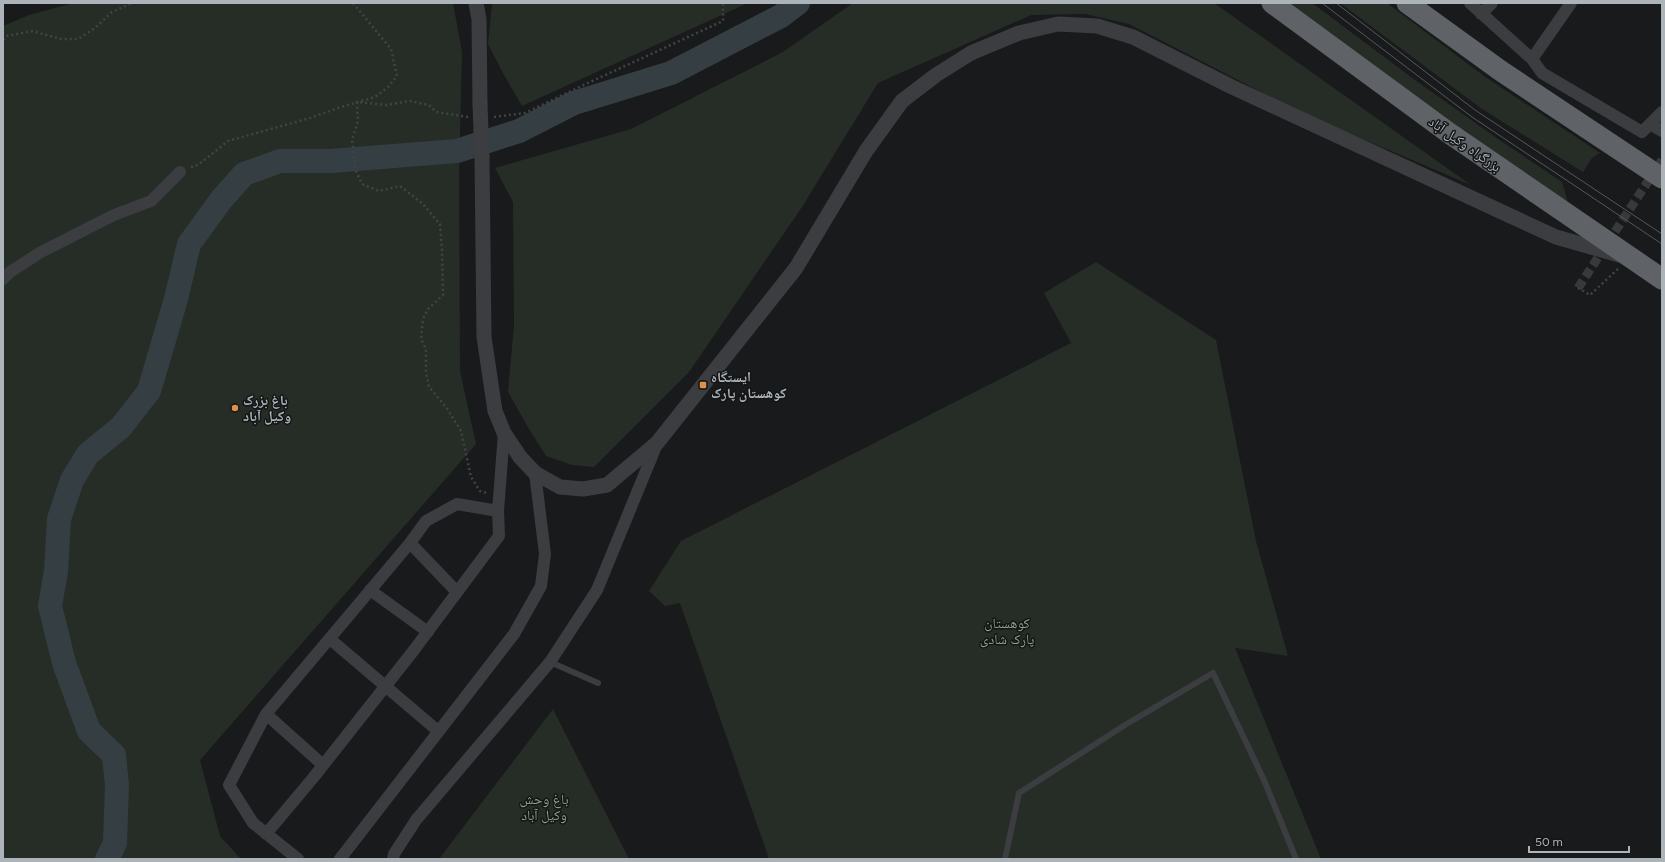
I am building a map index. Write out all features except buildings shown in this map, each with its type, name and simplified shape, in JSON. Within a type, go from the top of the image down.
[{"type":"highway","name":"بزرگراه وکیل آباد","points":[[1272,3],[1449,133],[1662,279]]},
{"type":"highway","points":[[1407,3],[1501,71],[1662,178]]},
{"type":"street","points":[[476,3],[479,20],[484,337],[494,411],[504,433],[520,457],[535,473],[560,487],[583,489],[607,485],[657,443],[796,268],[866,152],[902,101],[936,75],[971,53],[1019,33],[1058,24],[1096,26],[1132,37],[1232,87],[1556,237],[1630,258]]},
{"type":"street","points":[[479,20],[483,3]]},
{"type":"street","points":[[1470,3],[1532,59],[1542,73],[1646,128],[1662,132]]},
{"type":"street","points":[[1481,14],[1492,3]]},
{"type":"street","points":[[1532,59],[1571,3]]},
{"type":"street","points":[[1646,128],[1662,112]]},
{"type":"street","points":[[3,279],[10,272],[41,252],[114,215],[151,201],[180,172]]},
{"type":"street","points":[[266,834],[324,765],[385,687],[499,536],[498,511],[504,433]]},
{"type":"street","points":[[394,859],[394,854],[416,820],[550,662],[598,590],[657,443]]},
{"type":"street","points":[[340,859],[514,634],[541,586],[545,554],[535,473]]},
{"type":"street","points":[[298,859],[253,823],[229,785],[266,714],[410,543],[426,521],[457,504],[498,511]]},
{"type":"street","points":[[410,543],[457,592]]},
{"type":"street","points":[[370,590],[428,632]]},
{"type":"street","points":[[330,639],[438,731]]},
{"type":"street","points":[[266,714],[324,765]]},
{"type":"lane","points":[[550,662],[598,683]]},
{"type":"lane","points":[[1005,859],[1019,792],[1125,725],[1213,673],[1264,780],[1296,859]]},
{"type":"path","points":[[3,40],[8,36],[32,31],[61,39],[78,39],[95,28],[112,12],[132,3]]},
{"type":"path","points":[[180,172],[198,165],[228,141],[297,122],[375,96],[388,87],[397,76],[391,49],[353,3]]},
{"type":"path","points":[[489,117],[525,113],[723,21],[723,3]]},
{"type":"path","points":[[356,102],[386,105],[410,101],[429,105],[436,112],[474,119]]},
{"type":"path","points":[[356,102],[358,121],[352,140],[356,171],[362,184],[379,191],[400,186],[422,203],[440,224],[443,295],[428,308],[423,319],[420,339],[426,349],[426,372],[429,387],[446,407],[461,431],[471,477],[480,491],[499,497]]},
{"type":"path","points":[[1578,288],[1590,296],[1630,258]]},
{"type":"green space","name":"باغ بزرک وکیل آباد","points":[[73,3],[453,3],[462,52],[459,175],[460,371],[476,444],[200,760],[220,836],[241,859],[3,859],[3,26],[29,15]]},
{"type":"green space","points":[[492,3],[748,3],[522,106],[488,44]]},
{"type":"green space","points":[[853,3],[1214,3],[1471,185],[1304,114],[1129,24],[1085,14],[1031,15],[878,83],[802,207],[689,372],[594,467],[572,465],[546,456],[508,392],[514,325],[513,202],[495,168],[631,129],[783,52]]},
{"type":"green space","points":[[1278,3],[1312,3],[1415,80],[1562,182],[1571,213]]},
{"type":"green space","points":[[1340,3],[1387,3],[1484,76],[1600,153],[1592,158],[1583,172],[1482,109]]},
{"type":"green space","name":"کوهستان پارک شادی","points":[[1096,262],[1216,340],[1256,541],[1288,656],[1235,648],[1321,859],[769,859],[680,603],[665,606],[649,591],[681,541],[1071,343],[1044,293]]},
{"type":"green space","name":"باغ وحش وکیل آباد","points":[[553,709],[629,859],[439,859]]},
{"type":"waterway","points":[[107,859],[115,843],[117,785],[114,755],[89,731],[64,663],[50,606],[56,571],[59,519],[72,480],[88,454],[121,427],[149,391],[176,299],[189,244],[221,200],[244,174],[280,161],[331,161],[457,151],[519,131],[574,103],[671,73],[781,16],[798,3]]},
{"type":"tunnel","points":[[1578,288],[1662,160]]},
{"type":"tram line","points":[[1322,3],[1472,117],[1662,244]]},
{"type":"tram line","points":[[1336,3],[1475,110],[1662,234]]},
{"type":"place","name":"ایستگاه کوهستان پارک","points":[[703,385]]},
{"type":"place","name":"باغ بزرک وکیل آباد","points":[[235,408]]}]
